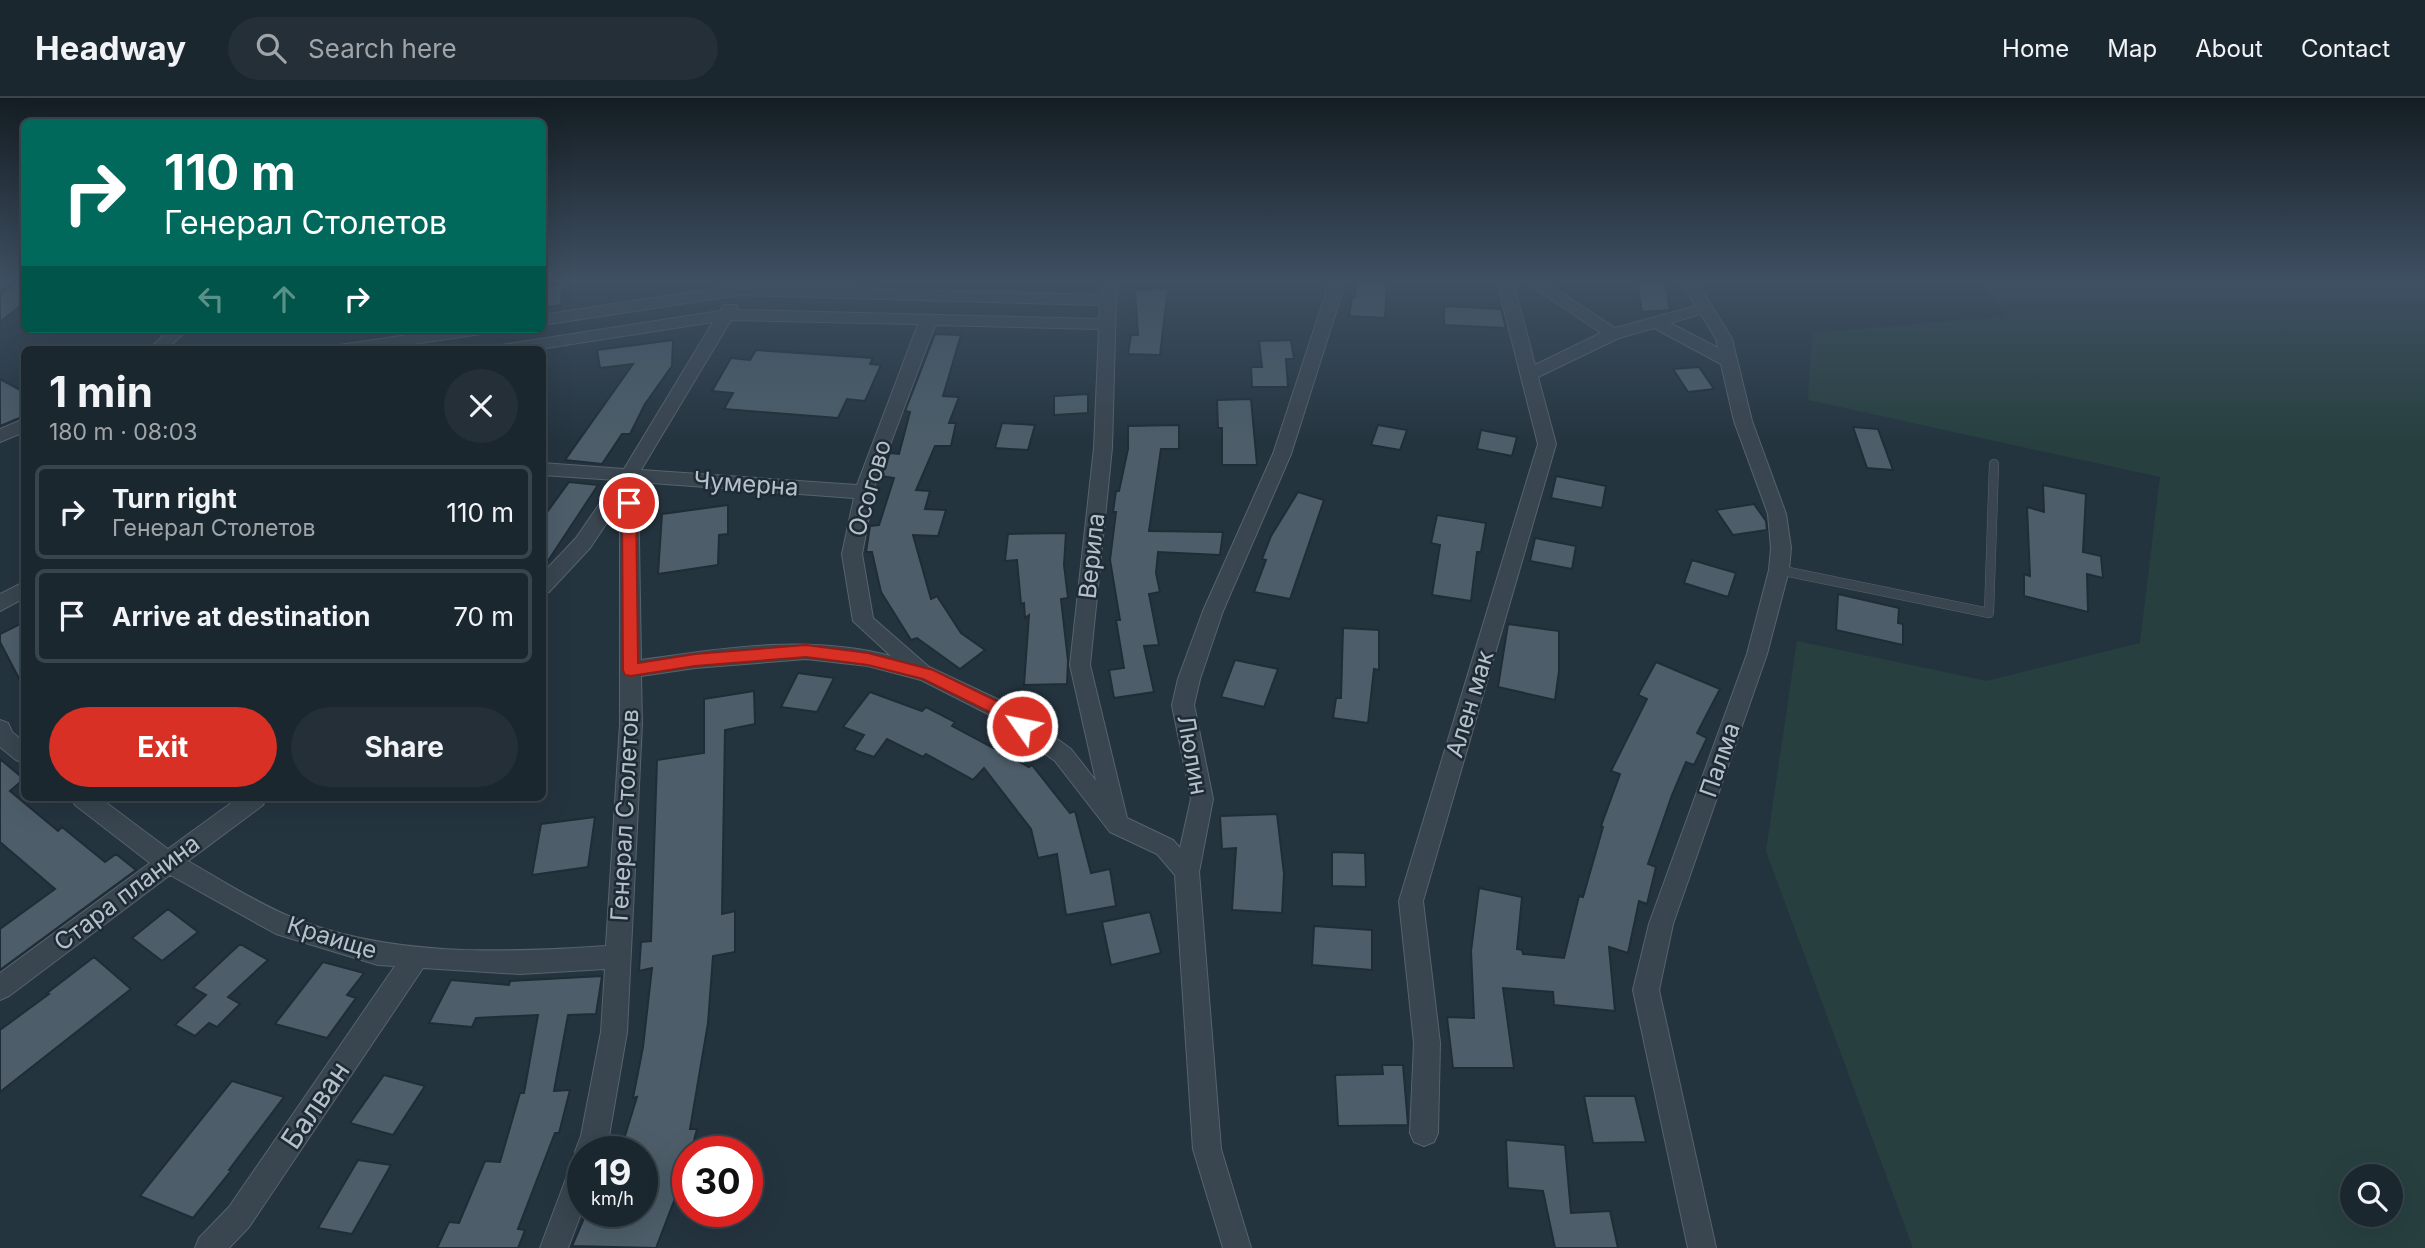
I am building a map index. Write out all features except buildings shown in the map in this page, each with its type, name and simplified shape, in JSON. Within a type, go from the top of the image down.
[{"type":"street","points":[[367,346],[435,336]]},
{"type":"street","points":[[528,346],[594,336]]},
{"type":"street","points":[[546,583],[583,543],[629,475],[713,336]]},
{"type":"street","name":"Осогово","points":[[923,336],[865,492],[852,554],[863,621],[927,674]]},
{"type":"street","name":"Верила","points":[[1107,336],[1103,448],[1080,664],[1118,825]]},
{"type":"street","name":"Люлин","points":[[1237,1248],[1206,1149],[1187,872],[1202,799],[1183,705],[1189,678],[1213,611],[1282,454],[1320,336]]},
{"type":"street","name":"Ален мак","points":[[1424,1133],[1427,1043],[1411,901],[1547,444],[1519,336]]},
{"type":"street","points":[[1529,375],[1610,336]]},
{"type":"street","points":[[1682,336],[1729,361]]},
{"type":"street","name":"Палма","points":[[1702,1248],[1646,990],[1661,924],[1757,654],[1779,570],[1781,548],[1777,514],[1743,421],[1722,336]]},
{"type":"street","points":[[0,436],[21,426]]},
{"type":"street","name":"Чумерна","points":[[546,469],[865,492]]},
{"type":"street","name":"Генерал Столетов","points":[[595,1136],[614,1032],[631,724],[629,475]]},
{"type":"street","points":[[0,604],[21,591]]},
{"type":"street","points":[[631,670],[695,660],[806,651],[868,659],[927,674],[1002,711],[1063,755],[1118,825],[1166,847],[1187,872]]},
{"type":"street","points":[[1,736],[21,752]]},
{"type":"street","name":"Краище","points":[[87,801],[167,862],[285,926],[378,954],[520,963],[617,957]]},
{"type":"street","name":"Стара планина","points":[[0,988],[251,801]]},
{"type":"street","name":"Балван","points":[[209,1248],[239,1217],[416,957]]},
{"type":"street","points":[[554,1248],[567,1213]]},
{"type":"lane","points":[[1779,570],[1989,612],[1994,464]]},
{"type":"green space","points":[[1812,336],[2425,336],[2425,1248],[1913,1248],[1766,851],[1797,641],[1987,681],[2140,643],[2160,477],[1808,400]]},
{"type":"route","points":[[629,503],[631,670],[695,660],[806,651],[868,659],[927,674],[1002,711],[1022,726]]}]
